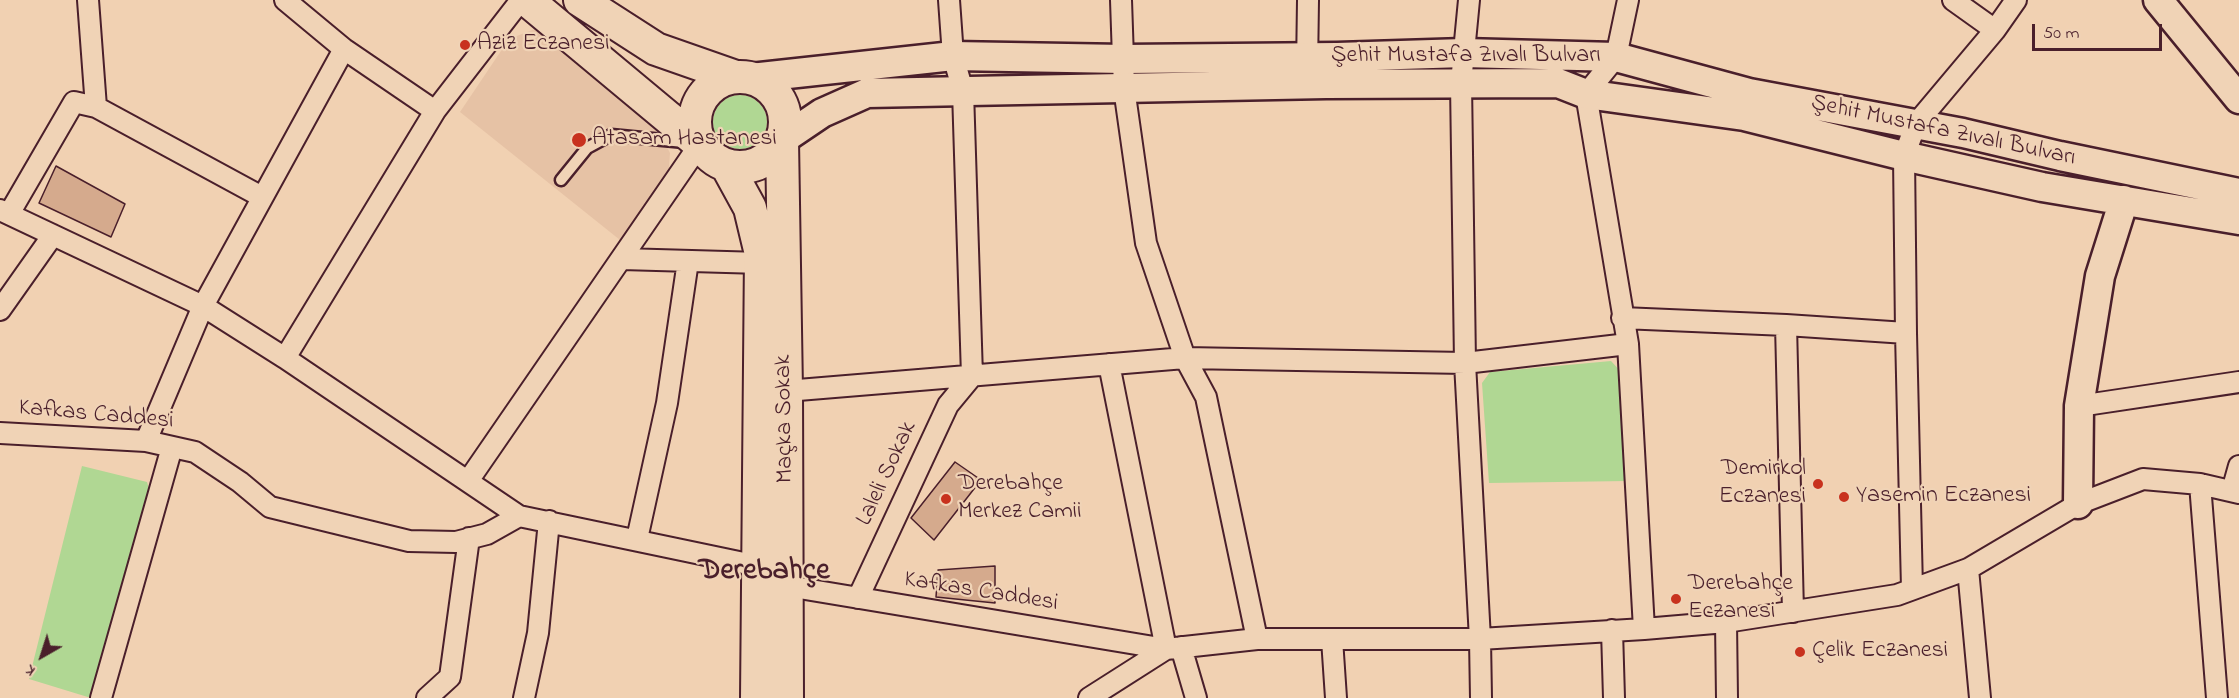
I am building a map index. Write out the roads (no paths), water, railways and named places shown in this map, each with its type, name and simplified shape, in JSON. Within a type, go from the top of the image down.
[{"type":"main road","points":[[527,0],[700,144],[711,158],[727,166],[740,168],[753,166],[765,160],[775,151],[782,140],[785,124],[783,109],[776,95],[765,84],[744,77],[721,81],[708,88],[699,101],[694,115],[695,130],[700,144]]},
{"type":"main road","name":"Şehit Mustafa Zıvalı Bulvarı","points":[[580,0],[656,49],[744,77],[953,56],[1124,60],[1461,83],[1558,83],[1586,94],[1744,116],[2042,188],[2239,220]]},
{"type":"main road","points":[[2158,0],[2239,99]]},
{"type":"main road","name":"Şehit Mustafa Zıvalı Bulvarı","points":[[782,140],[822,113],[867,93],[1124,88],[1307,71],[1464,53],[1616,57],[1749,93],[1916,124],[2239,193]]},
{"type":"main road","name":"Maçka Sokak","points":[[782,140],[787,698]]},
{"type":"main road","name":"Maçka Sokak","points":[[727,166],[750,208],[761,254],[757,698]]},
{"type":"main road","points":[[2078,504],[2079,406],[2100,276],[2124,200]]},
{"type":"street","points":[[88,0],[96,107]]},
{"type":"street","points":[[285,0],[344,49],[435,111]]},
{"type":"street","points":[[285,358],[435,111],[521,0]]},
{"type":"street","points":[[949,0],[953,56],[963,91],[972,375]]},
{"type":"street","points":[[1122,0],[1124,88],[1146,243],[1185,358],[1206,397],[1257,639]]},
{"type":"street","points":[[1307,71],[1308,0]]},
{"type":"street","points":[[1469,0],[1461,83],[1465,363],[1480,639],[1480,698]]},
{"type":"street","points":[[1628,0],[1616,57],[1586,94],[1628,344],[1644,629]]},
{"type":"street","points":[[1953,0],[1995,30]]},
{"type":"street","points":[[1912,589],[1904,156],[1916,124],[1995,30],[2016,0]]},
{"type":"street","points":[[146,441],[203,306],[344,49]]},
{"type":"street","points":[[262,197],[96,107],[74,102],[5,212],[203,306],[285,358],[519,516],[759,566]]},
{"type":"street","points":[[468,481],[700,144]]},
{"type":"street","points":[[0,310],[53,235]]},
{"type":"street","points":[[622,259],[761,263]]},
{"type":"street","points":[[637,539],[667,403],[688,261]]},
{"type":"street","points":[[1622,318],[1906,333]]},
{"type":"street","points":[[1786,325],[1793,612]]},
{"type":"street","points":[[786,391],[1185,358],[1465,363],[1628,344]]},
{"type":"street","points":[[1109,364],[1174,648],[1196,698]]},
{"type":"street","name":"Laleli Sokak","points":[[858,598],[948,405],[972,375]]},
{"type":"street","points":[[2079,406],[2239,381]]},
{"type":"street","name":"Kafkas Caddesi","points":[[0,433],[146,441],[195,452],[240,482],[270,507],[409,541],[456,542],[487,534],[519,516]]},
{"type":"street","points":[[101,698],[172,447]]},
{"type":"street","points":[[1089,698],[1111,692],[1174,648],[1257,639],[1480,639],[1644,629],[1726,622],[1897,595],[1968,569],[2078,504],[2143,479],[2200,484],[2236,492],[2239,466]]},
{"type":"street","points":[[2200,484],[2217,698]]},
{"type":"street","points":[[524,698],[537,633],[549,522]]},
{"type":"street","points":[[427,698],[450,678],[469,538]]},
{"type":"street","points":[[1968,569],[1980,698]]},
{"type":"street","name":"Kafkas Caddesi","points":[[787,586],[1174,648]]},
{"type":"street","points":[[1726,622],[1727,698]]},
{"type":"street","points":[[1612,630],[1614,698]]},
{"type":"street","points":[[1332,639],[1336,698]]},
{"type":"lane","points":[[561,180],[587,148],[611,135],[700,144]]},
{"type":"place","name":"Aziz Eczanesi","points":[[465,45]]},
{"type":"place","name":"Atasam Hastanesi","points":[[579,140]]},
{"type":"place","name":"Demirkol Eczanesi","points":[[1818,484]]},
{"type":"place","name":"Yasemin Eczanesi","points":[[1844,497]]},
{"type":"place","name":"Derebahçe Merkez Camii","points":[[946,499]]},
{"type":"place","name":"Derebahçe Eczanesi","points":[[1676,599]]},
{"type":"place","name":"Çelik Eczanesi","points":[[1800,652]]},
{"type":"district","name":"Derebahçe","points":[[764,573]]}]
